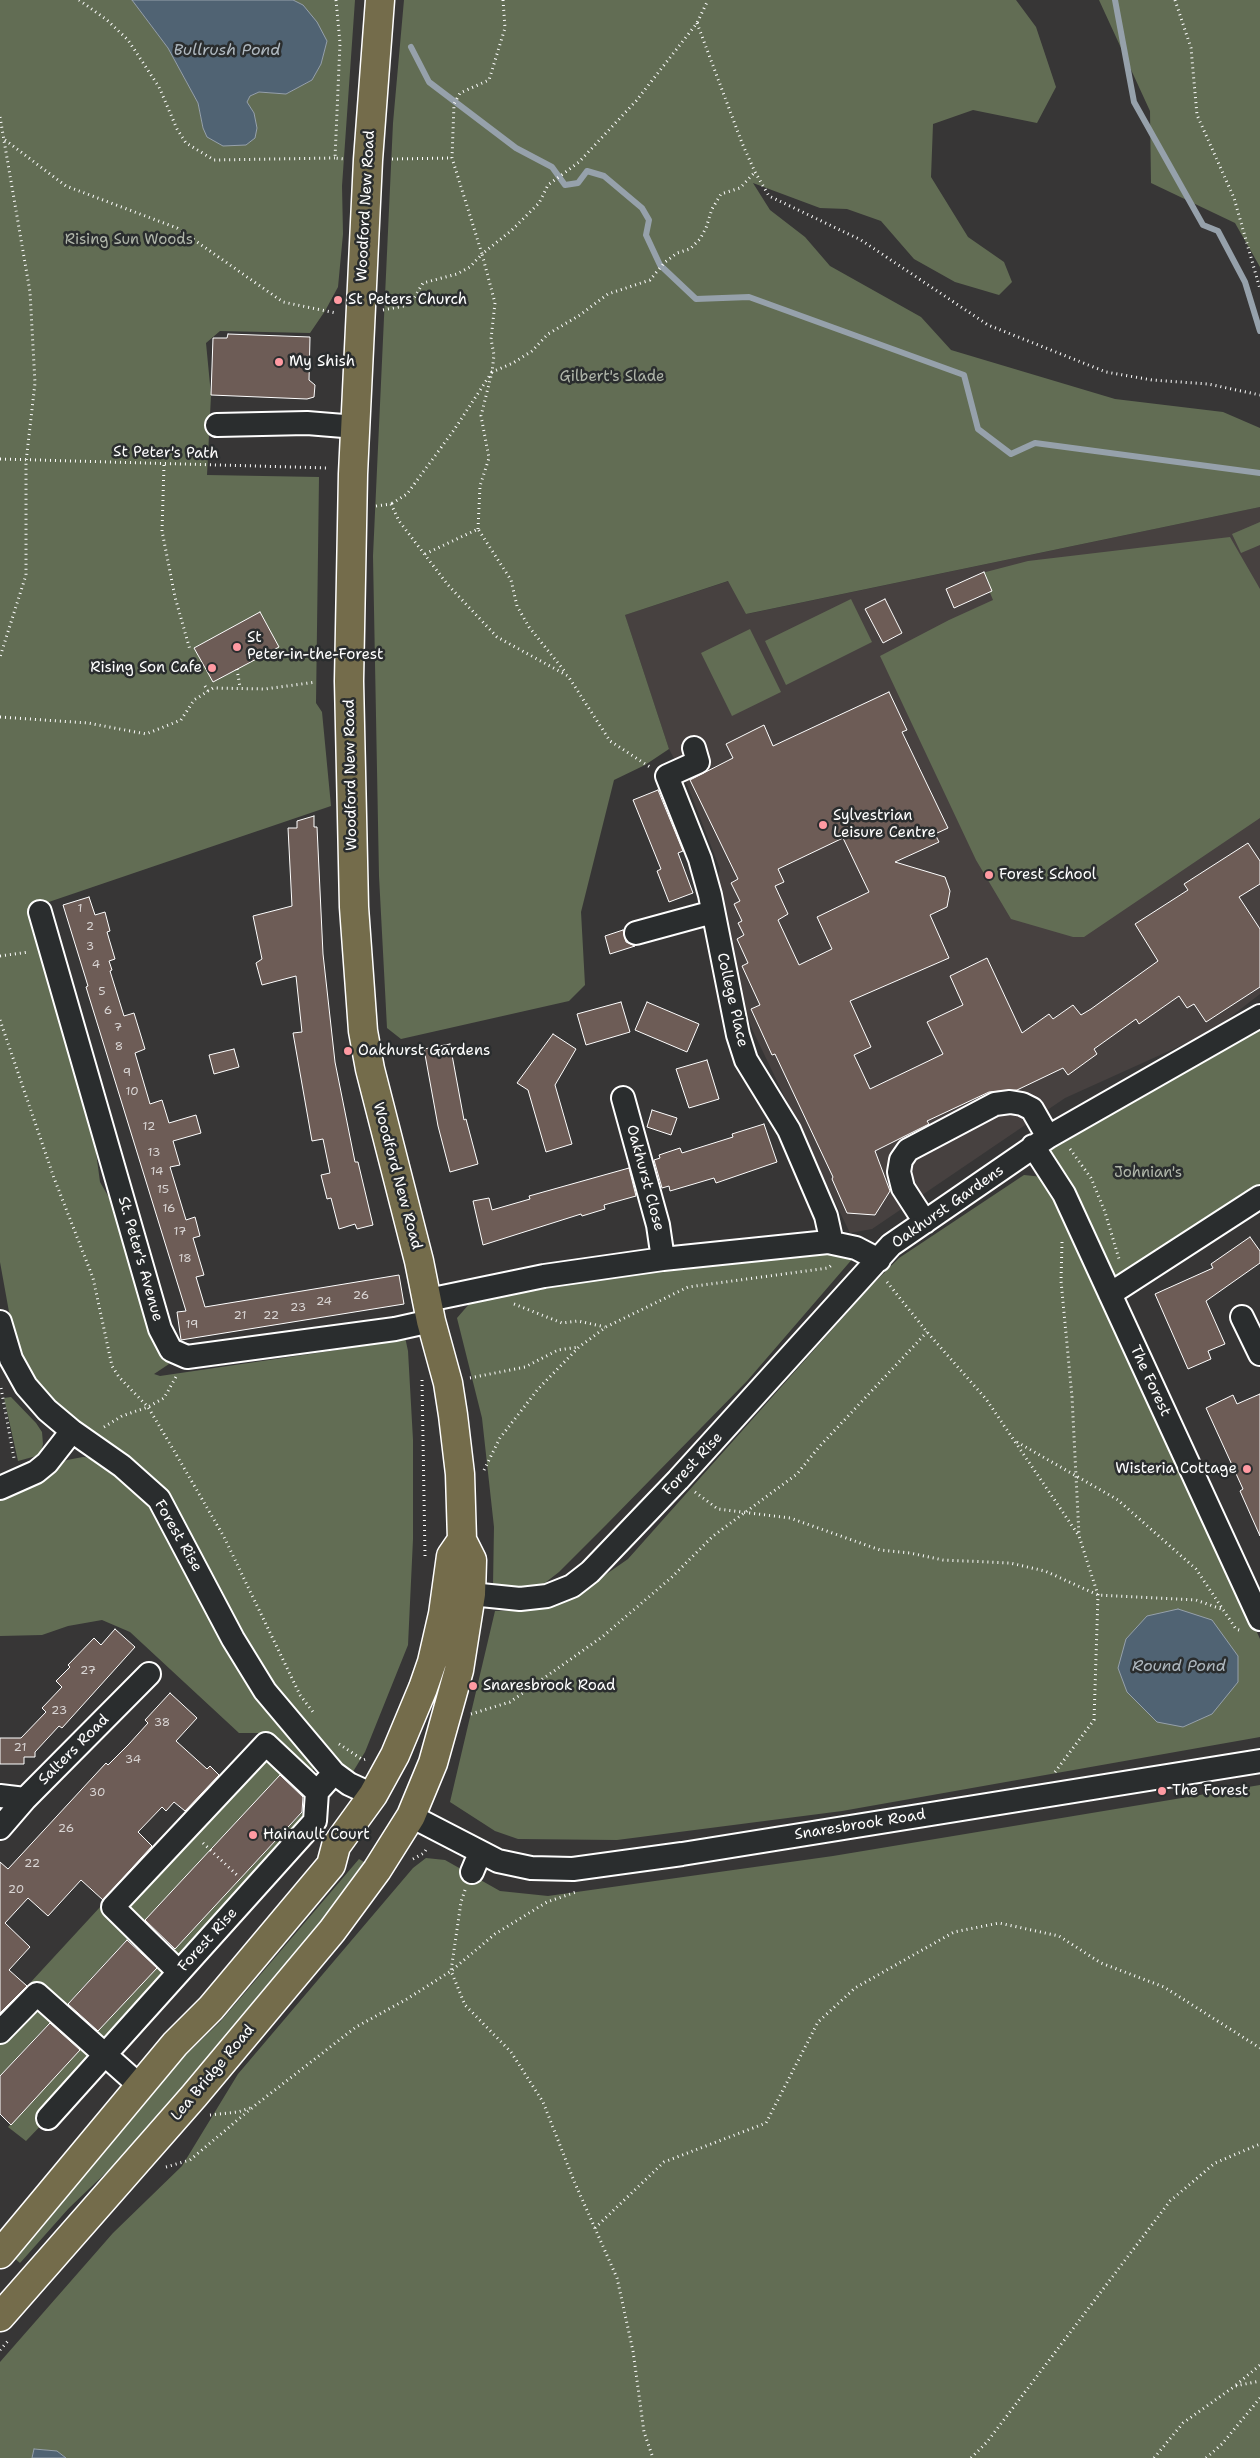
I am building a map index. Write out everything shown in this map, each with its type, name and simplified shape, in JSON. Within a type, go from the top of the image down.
[{"type":"main road","name":"Woodford New Road","points":[[380,0],[352,313],[356,427],[349,681],[354,907],[363,1032],[370,1069],[448,1384],[460,1474],[462,1540],[472,1560],[471,1594],[459,1670],[451,1706],[433,1763],[391,1806]]},
{"type":"main road","points":[[0,2254],[175,2044],[211,2008],[331,1865],[348,1860],[375,1820],[391,1806],[395,1755],[432,1662],[443,1614],[451,1556],[462,1540]]},
{"type":"main road","name":"Lea Bridge Road","points":[[4,2303],[149,2148],[332,1931],[377,1870],[391,1806]]},
{"type":"street","points":[[217,425],[307,423],[356,427]]},
{"type":"street","points":[[668,779],[698,762],[694,748]]},
{"type":"street","name":"College Place","points":[[668,779],[700,859],[714,912],[738,1035],[746,1060],[789,1130],[826,1216],[830,1234],[828,1242]]},
{"type":"street","name":"St. Peter's Avenue","points":[[40,912],[160,1329],[171,1350],[187,1357]]},
{"type":"street","points":[[636,933],[714,912]]},
{"type":"street","name":"Oakhurst Gardens","points":[[430,1310],[490,1288],[544,1276],[663,1259],[828,1242],[856,1248],[876,1263],[891,1245],[1043,1140],[1260,1016]]},
{"type":"street","name":"Oakhurst Close","points":[[624,1098],[658,1225],[663,1259]]},
{"type":"street","name":"The Forest","points":[[925,1222],[903,1188],[899,1172],[901,1160],[908,1150],[995,1104],[1010,1102],[1022,1104],[1032,1109],[1064,1194],[1116,1290],[1252,1625]]},
{"type":"street","points":[[1116,1290],[1259,1199]]},
{"type":"street","name":"Forest Rise","points":[[471,1594],[520,1599],[547,1596],[572,1586],[590,1572],[678,1480],[876,1263]]},
{"type":"street","points":[[187,1357],[395,1329],[430,1310]]},
{"type":"street","points":[[1242,1317],[1260,1354]]},
{"type":"street","name":"Forest Rise","points":[[0,1322],[11,1359],[26,1386],[48,1410],[72,1431],[122,1466],[159,1499],[233,1639],[264,1691],[334,1773],[350,1784],[391,1806]]},
{"type":"street","points":[[9,1484],[36,1472],[48,1463],[72,1431]]},
{"type":"street","name":"Salters Road","points":[[0,1828],[25,1799],[149,1674]]},
{"type":"street","points":[[179,1972],[113,1908],[266,1744],[317,1792],[334,1773]]},
{"type":"street","name":"Snaresbrook Road","points":[[391,1806],[438,1829],[476,1862],[498,1861],[531,1868],[573,1869],[682,1854],[1260,1761]]},
{"type":"street","name":"Forest Rise","points":[[48,2118],[315,1821],[317,1792]]},
{"type":"street","points":[[0,1796],[25,1799]]},
{"type":"street","points":[[0,2032],[36,1994],[140,2086]]},
{"type":"path","points":[[79,0],[107,20],[128,40],[158,87],[177,129],[186,143],[214,160],[335,158],[353,160]]},
{"type":"path","points":[[335,158],[340,43],[336,0]]},
{"type":"path","points":[[503,0],[505,28],[490,80],[460,93],[454,104],[452,158],[495,303],[490,339],[494,355],[492,372],[481,416],[489,458],[480,486],[478,529],[511,580],[517,606],[528,627],[568,676],[610,741],[656,772],[659,779],[668,779]]},
{"type":"path","points":[[5,139],[66,186],[177,228],[283,302],[352,313],[404,306],[414,298],[423,283],[456,274],[470,267],[539,203],[548,185],[579,162],[636,100],[697,23],[708,0]]},
{"type":"path","points":[[1174,0],[1191,48],[1197,115],[1234,198],[1260,289]]},
{"type":"path","points":[[697,23],[755,172],[769,196],[862,240],[988,325],[1106,372],[1152,380],[1208,384],[1260,395]]},
{"type":"path","points":[[0,117],[30,292],[35,383],[26,462],[26,575],[0,658]]},
{"type":"path","points":[[388,159],[452,158]]},
{"type":"path","points":[[369,507],[391,504],[407,494],[454,430],[492,372],[513,363],[532,351],[548,334],[580,315],[608,294],[650,280],[664,263],[676,253],[690,249],[700,239],[712,209],[721,194],[740,188],[755,172]]},
{"type":"path","name":"St Peter's Path","points":[[0,459],[26,462],[331,468]]},
{"type":"path","points":[[164,465],[162,532],[174,597],[190,650]]},
{"type":"path","points":[[391,504],[399,521],[448,585],[497,636],[568,676]]},
{"type":"path","points":[[425,554],[478,529]]},
{"type":"path","points":[[238,669],[240,687]]},
{"type":"path","points":[[0,716],[88,723],[146,734],[171,726],[181,720],[194,700],[208,691],[221,687],[265,689],[302,682],[316,682]]},
{"type":"path","points":[[205,686],[208,691]]},
{"type":"path","points":[[0,956],[18,955],[50,946]]},
{"type":"path","points":[[0,1020],[54,1178],[93,1278],[112,1366],[119,1377],[148,1407],[224,1537],[300,1695],[318,1718]]},
{"type":"path","points":[[1043,1140],[1070,1148],[1091,1178],[1119,1255],[1116,1290]]},
{"type":"path","points":[[1053,1780],[1054,1774],[1094,1720],[1098,1595],[1079,1536],[1072,1397],[1061,1281],[1062,1233]]},
{"type":"path","points":[[484,1471],[505,1431],[538,1389],[579,1347],[606,1327],[688,1287],[828,1268],[856,1248]]},
{"type":"path","points":[[876,1263],[927,1332],[986,1399],[1079,1536]]},
{"type":"path","points":[[490,1288],[519,1308],[562,1323],[578,1321],[606,1327]]},
{"type":"path","points":[[468,1715],[510,1702],[602,1637],[672,1577],[712,1536],[797,1474],[819,1447],[927,1332]]},
{"type":"path","points":[[467,1379],[525,1367],[558,1350],[579,1347]]},
{"type":"path","points":[[91,1443],[103,1428],[122,1416],[148,1407],[164,1398],[187,1357]]},
{"type":"path","points":[[422,1375],[425,1558]]},
{"type":"path","points":[[1,1382],[9,1484]]},
{"type":"path","points":[[1014,1440],[1118,1500],[1196,1569],[1236,1628],[1252,1625]]},
{"type":"path","points":[[678,1480],[718,1510],[790,1518],[880,1550],[910,1552],[943,1560],[1010,1563],[1045,1572],[1098,1595],[1196,1600],[1224,1610]]},
{"type":"path","points":[[336,1742],[363,1760],[373,1760]]},
{"type":"path","points":[[187,1828],[254,1890]]},
{"type":"path","points":[[476,1862],[461,1902],[452,1971],[465,2005],[511,2052],[543,2102],[617,2278],[633,2351],[644,2432],[653,2458]]},
{"type":"path","points":[[166,2167],[190,2160],[253,2107],[356,2027],[407,1999],[452,1971],[495,1934],[547,1902],[576,1892],[580,1885]]},
{"type":"path","points":[[595,2228],[664,2162],[766,2123],[818,2022],[855,1988],[954,1932],[999,1923],[1059,1936],[1101,1963],[1164,1987],[1260,2048]]},
{"type":"path","points":[[210,2115],[238,2112],[253,2107]]},
{"type":"path","points":[[971,2458],[987,2442],[1170,2201],[1215,2163],[1260,2144]]},
{"type":"path","points":[[1154,2458],[1183,2423],[1235,2386],[1260,2365]]},
{"type":"path","points":[[1235,2386],[1260,2381]]},
{"type":"path","points":[[1206,2458],[1222,2444],[1260,2398]]},
{"type":"shaded area","name":"Forest School","points":[[1260,507],[1260,994],[1211,1032],[1065,1098],[872,1229],[850,1233],[752,1029],[727,958],[717,880],[720,869],[685,779],[669,749],[625,615],[729,581],[747,614]]},
{"type":"green space","name":"Rising Sun Woods","points":[[0,0],[132,0],[168,48],[198,103],[203,128],[254,113],[247,102],[250,96],[259,92],[286,94],[312,80],[321,64],[327,41],[303,5],[293,0],[355,0],[342,186],[343,234],[338,287],[310,333],[220,331],[206,343],[211,395],[207,475],[319,477],[316,703],[322,712],[331,806],[34,907],[30,911],[48,984],[94,1137],[100,1182],[123,1222],[158,1348],[169,1364],[154,1374],[160,1376],[337,1350],[405,1337],[408,1351],[413,1440],[413,1539],[408,1645],[365,1752],[351,1775],[338,1765],[270,1681],[121,1452],[56,1407],[27,1369],[13,1334],[0,1262]]},
{"type":"green space","name":"Gilbert's Slade","points":[[404,0],[1016,0],[1036,27],[1056,87],[1037,123],[973,110],[933,124],[931,177],[968,237],[1004,262],[1012,282],[999,295],[955,282],[914,259],[881,221],[847,209],[820,208],[753,183],[770,210],[805,237],[830,266],[921,317],[951,350],[1115,399],[1223,412],[1260,428],[1260,507],[746,614],[728,581],[625,615],[669,749],[645,765],[614,780],[581,912],[585,985],[569,1001],[401,1039],[387,1028],[379,876],[373,556],[393,123]]},
{"type":"green space","points":[[1099,0],[1260,0],[1260,267],[1235,223],[1151,183],[1150,111]]},
{"type":"green space","points":[[1260,522],[1260,545],[1241,553],[1232,534]]},
{"type":"green space","points":[[1230,537],[1260,589],[1260,818],[1084,937],[1073,937],[1011,919],[976,860],[880,656],[949,620],[993,600],[982,573],[1028,561]]},
{"type":"green space","points":[[851,599],[872,642],[786,685],[765,641]]},
{"type":"green space","points":[[750,629],[781,692],[732,716],[701,653]]},
{"type":"green space","name":"Johnian's","points":[[1260,1016],[1260,1197],[1110,1294],[1033,1146]]},
{"type":"green space","points":[[1024,1175],[1043,1177],[1057,1191],[1260,1639],[1260,1737],[842,1811],[617,1840],[518,1839],[495,1831],[450,1802],[495,1611],[520,1610],[569,1600],[628,1559],[871,1286],[899,1258]]},
{"type":"green space","points":[[823,1253],[854,1257],[747,1381],[606,1525],[559,1572],[537,1589],[493,1586],[494,1527],[482,1418],[457,1318],[470,1303],[591,1278]]},
{"type":"green space","points":[[11,1397],[42,1432],[43,1444],[40,1455],[18,1461],[4,1398]]},
{"type":"green space","points":[[83,1457],[93,1458],[120,1477],[143,1498],[259,1702],[316,1766],[310,1773],[279,1744],[259,1733],[239,1733],[130,1632],[102,1620],[68,1626],[42,1635],[0,1636],[0,1497],[40,1483],[60,1464],[67,1460]]},
{"type":"green space","points":[[267,1756],[284,1771],[138,1928],[128,1908],[130,1901]]},
{"type":"green space","points":[[1260,1785],[1260,2458],[66,2458],[56,2451],[34,2449],[32,2458],[0,2458],[0,2362],[113,2233],[182,2166],[238,2074],[413,1868],[426,1858],[445,1860],[500,1891],[548,1896],[833,1856]]},
{"type":"green space","points":[[315,1799],[317,1802],[48,2118],[26,2141],[8,2127]]},
{"type":"green space","points":[[359,1859],[364,1862],[323,1920],[256,2003],[135,2145],[69,2208],[20,2263],[12,2256],[161,2079],[220,2022]]},
{"type":"green space","points":[[101,1906],[132,1934],[60,2012],[30,1983]]},
{"type":"green space","points":[[36,2005],[54,2018],[0,2076],[0,2040]]},
{"type":"water","name":"Bullrush Pond","points":[[132,0],[293,0],[303,5],[317,22],[327,41],[321,64],[312,80],[286,94],[259,92],[250,96],[247,102],[254,113],[257,128],[255,138],[246,145],[223,146],[207,137],[203,128],[198,103],[168,48]]},
{"type":"water","name":"Round Pond","points":[[1178,1609],[1212,1620],[1238,1656],[1238,1682],[1212,1714],[1183,1727],[1157,1722],[1127,1692],[1118,1668],[1126,1639],[1147,1616]]},
{"type":"water","points":[[34,2449],[57,2451],[66,2458],[32,2458]]},
{"type":"building","name":"My Shish","points":[[228,334],[310,337],[309,380],[315,385],[314,397],[307,399],[211,395],[213,338],[227,338]]},
{"type":"building","points":[[984,572],[992,591],[954,608],[946,589]]},
{"type":"building","points":[[885,599],[902,633],[883,643],[865,609]]},
{"type":"building","name":"St Peter-in-the-Forest","points":[[260,612],[279,647],[213,682],[194,648]]},
{"type":"building","points":[[889,692],[907,730],[902,732],[948,828],[935,834],[939,842],[895,862],[945,877],[950,891],[947,907],[930,915],[949,958],[850,1001],[871,1047],[854,1055],[870,1089],[943,1054],[927,1022],[963,1005],[950,976],[987,958],[1022,1033],[1049,1014],[1053,1019],[1073,1005],[1081,1015],[1091,1009],[1158,961],[1135,924],[1188,890],[1184,884],[1248,843],[1260,861],[1260,884],[1239,897],[1260,929],[1260,987],[1206,1022],[1194,1004],[1187,1008],[1179,996],[1139,1024],[1136,1019],[1094,1049],[1097,1054],[1068,1075],[1063,1068],[1017,1090],[989,1092],[927,1121],[929,1124],[875,1151],[890,1191],[875,1215],[847,1213],[832,1179],[833,1177],[775,1054],[772,1055],[751,1009],[760,1005],[742,966],[748,963],[737,939],[744,935],[738,923],[742,921],[734,904],[740,901],[731,883],[738,879],[690,780],[733,758],[726,744],[764,725],[773,746]],"holes":[[[843,838],[869,892],[817,917],[832,949],[799,965],[778,920],[788,914],[775,886],[784,882],[778,869]]]},
{"type":"building","points":[[658,790],[683,851],[678,853],[693,893],[669,902],[657,871],[661,869],[633,800]]},
{"type":"building","points":[[314,816],[314,827],[317,827],[323,954],[335,1062],[355,1162],[358,1162],[373,1225],[357,1229],[355,1224],[339,1229],[331,1198],[327,1199],[321,1175],[330,1173],[323,1139],[312,1141],[293,1033],[302,1032],[296,976],[262,985],[256,963],[262,959],[253,916],[292,906],[288,828],[297,828],[297,821]]},
{"type":"building","points":[[89,897],[95,915],[105,912],[110,931],[107,932],[115,959],[109,961],[112,970],[110,971],[124,1016],[134,1013],[145,1049],[135,1053],[150,1104],[162,1100],[169,1123],[196,1115],[201,1133],[173,1141],[180,1165],[170,1167],[186,1220],[195,1217],[200,1236],[193,1238],[204,1275],[196,1277],[205,1307],[399,1275],[404,1304],[181,1340],[177,1312],[186,1311],[86,987],[88,986],[63,905]]},
{"type":"building","points":[[623,930],[626,942],[635,946],[610,954],[605,936]]},
{"type":"building","points":[[621,1002],[630,1032],[586,1045],[577,1014]]},
{"type":"building","points":[[647,1002],[699,1024],[687,1052],[635,1030]]},
{"type":"building","points":[[553,1034],[576,1049],[555,1085],[572,1144],[546,1152],[528,1090],[517,1083]]},
{"type":"building","points":[[450,1044],[464,1120],[466,1119],[478,1164],[450,1172],[438,1126],[424,1049]]},
{"type":"building","points":[[234,1049],[239,1067],[214,1074],[209,1055]]},
{"type":"building","points":[[707,1060],[719,1099],[689,1108],[676,1069]]},
{"type":"building","points":[[652,1110],[677,1118],[671,1135],[647,1127]]},
{"type":"building","points":[[764,1124],[777,1162],[716,1183],[714,1178],[670,1191],[669,1186],[662,1188],[654,1160],[660,1158],[659,1155],[680,1148],[682,1153],[733,1137],[732,1134]]},
{"type":"building","points":[[629,1168],[636,1196],[604,1205],[605,1209],[582,1216],[581,1214],[483,1245],[473,1201],[489,1198],[492,1210],[530,1199],[529,1196]]},
{"type":"building","points":[[1250,1237],[1260,1251],[1260,1263],[1206,1301],[1225,1344],[1208,1351],[1211,1359],[1188,1369],[1155,1294],[1213,1268],[1211,1264]]},
{"type":"building","points":[[1260,1394],[1260,1536],[1240,1491],[1243,1489],[1206,1408],[1233,1395],[1237,1404]]},
{"type":"building","points":[[115,1629],[135,1647],[62,1728],[59,1726],[35,1752],[35,1757],[24,1757],[24,1764],[0,1764],[0,1738],[21,1738],[46,1712],[42,1708],[62,1687],[56,1681],[70,1667],[68,1665],[94,1638],[101,1645]]},
{"type":"building","points":[[170,1693],[197,1718],[176,1741],[207,1769],[210,1766],[219,1775],[185,1811],[174,1802],[166,1811],[162,1807],[138,1832],[152,1846],[103,1900],[81,1880],[48,1916],[28,1898],[5,1923],[30,1947],[9,1970],[27,1986],[0,2013],[0,1862],[8,1869],[106,1763],[108,1765],[129,1744],[148,1723],[145,1720]]},
{"type":"building","points":[[280,1775],[303,1797],[302,1812],[175,1949],[145,1920]]},
{"type":"building","points":[[127,1940],[157,1968],[98,2031],[68,2004]]},
{"type":"building","points":[[50,2023],[80,2050],[11,2125],[0,2114],[0,2076]]},
{"type":"waterway","points":[[1115,0],[1134,102],[1203,225],[1218,231],[1245,282],[1260,331]]},
{"type":"waterway","points":[[411,47],[429,82],[516,148],[552,167],[565,185],[578,183],[587,171],[604,176],[642,208],[649,220],[646,235],[660,265],[696,299],[749,297],[964,375],[978,429],[1011,454],[1035,443],[1260,473]]},
{"type":"place","name":"St Peters Church","points":[[338,300]]},
{"type":"place","name":"My Shish","points":[[279,362]]},
{"type":"place","name":"St Peter-in-the-Forest","points":[[237,647]]},
{"type":"place","name":"Rising Son Cafe","points":[[212,668]]},
{"type":"place","name":"Sylvestrian Leisure Centre","points":[[823,825]]},
{"type":"place","name":"Forest School","points":[[989,875]]},
{"type":"place","name":"Oakhurst Gardens","points":[[348,1051]]},
{"type":"place","name":"Wisteria Cottage","points":[[1247,1469]]},
{"type":"place","name":"Snaresbrook Road","points":[[473,1686]]},
{"type":"place","name":"The Forest","points":[[1162,1791]]},
{"type":"place","name":"Hainault Court","points":[[253,1835]]}]
